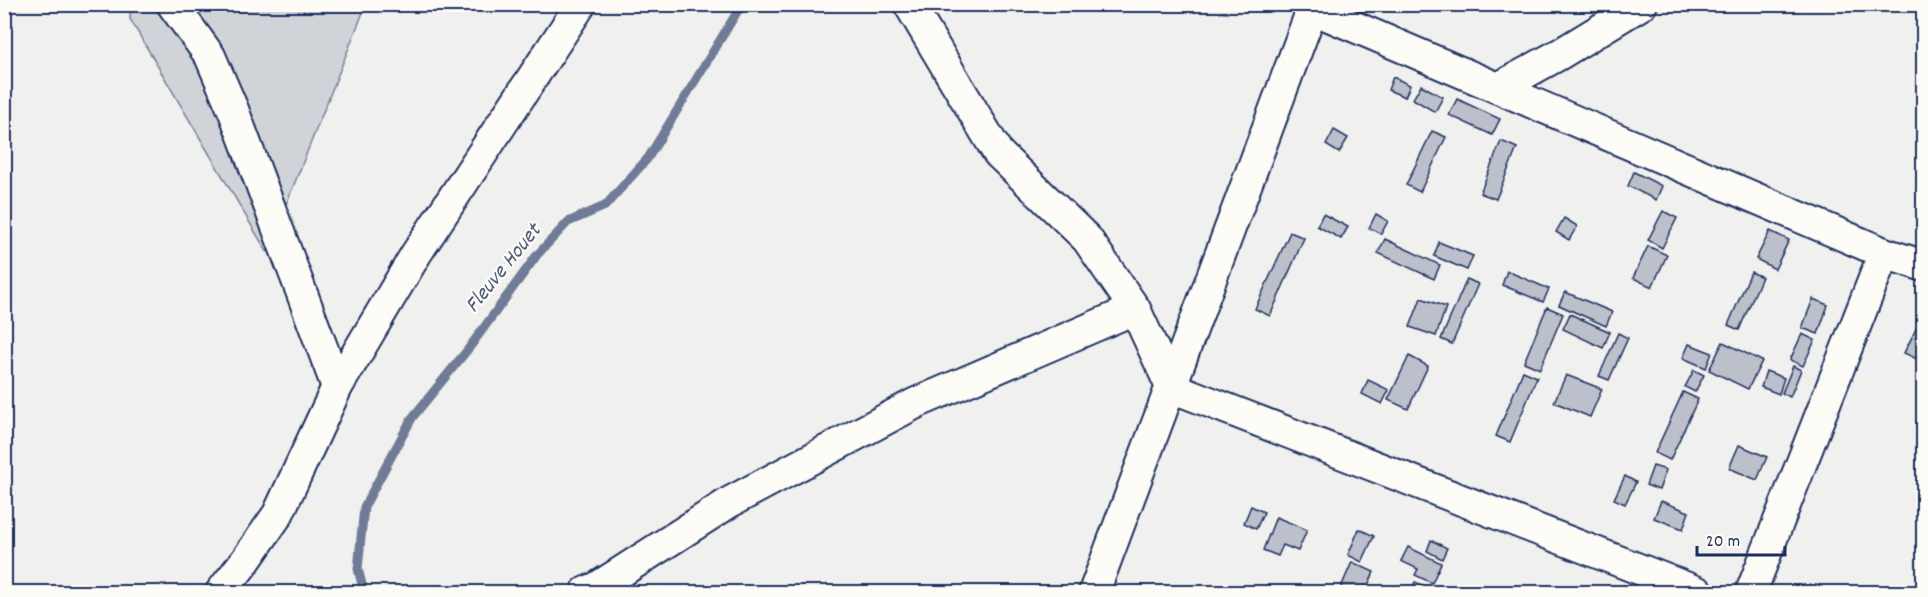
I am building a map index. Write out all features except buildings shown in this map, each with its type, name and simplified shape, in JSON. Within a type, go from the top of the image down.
[{"type":"street","points":[[172,4],[210,56],[238,123],[337,387]]},
{"type":"street","points":[[221,592],[278,514],[337,387],[416,254],[581,4]]},
{"type":"street","points":[[909,4],[998,153],[1087,239],[1135,309],[1171,387],[1698,592]]},
{"type":"street","points":[[1498,88],[1560,54],[1642,4]]},
{"type":"street","points":[[1094,592],[1314,7],[1884,253],[1923,266]]},
{"type":"street","points":[[1751,592],[1884,253]]},
{"type":"street","points":[[586,592],[596,588],[730,502],[916,403],[1135,309]]},
{"type":"shaded area","points":[[131,5],[366,5],[267,252],[130,19]]},
{"type":"waterway","name":"Fleuve Houet","points":[[364,592],[358,569],[364,507],[412,418],[469,348],[537,255],[568,222],[605,206],[648,158],[742,4]]}]
